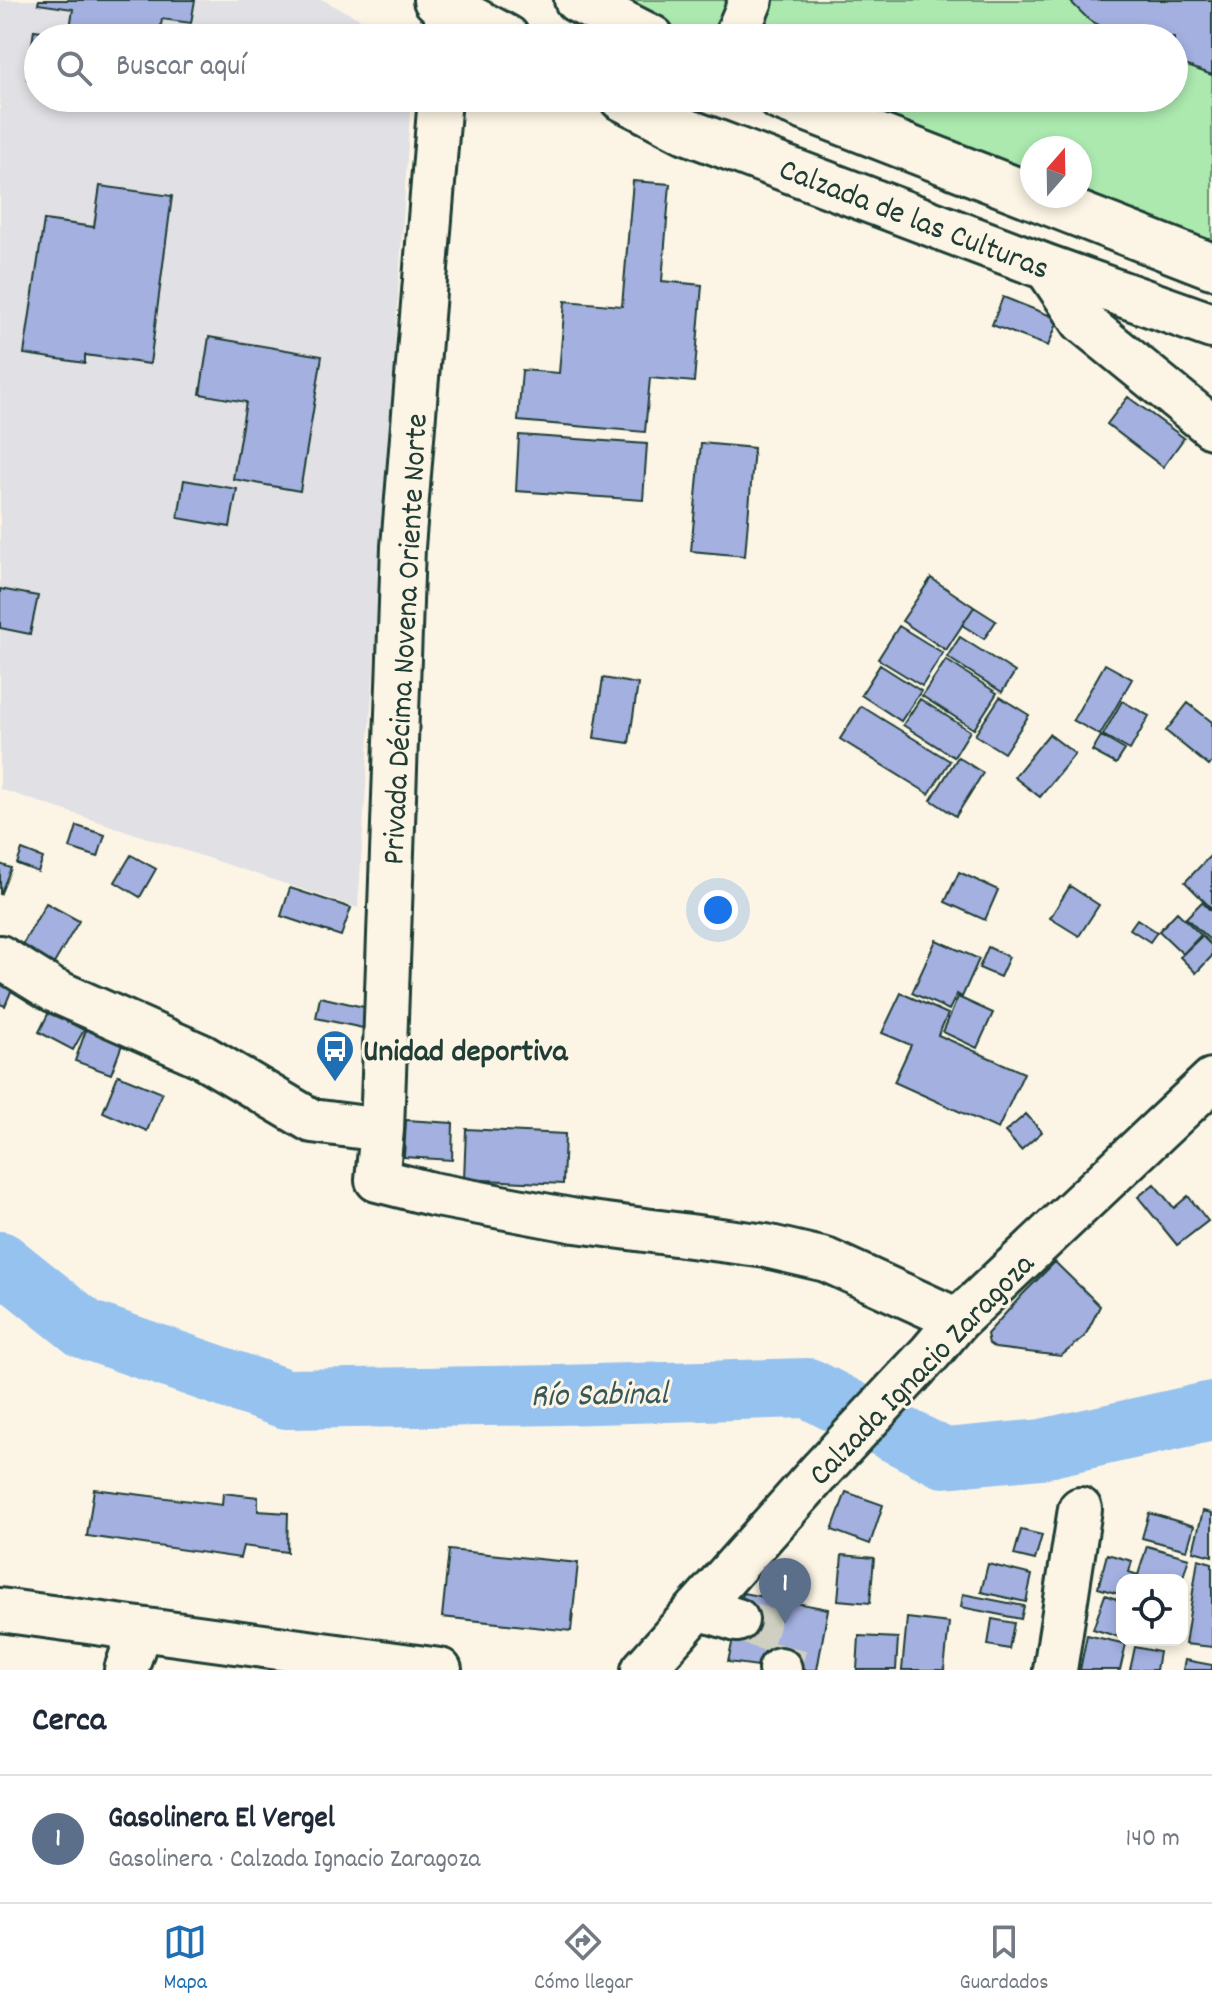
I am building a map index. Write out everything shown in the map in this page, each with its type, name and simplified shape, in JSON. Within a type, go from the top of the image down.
[{"type":"main road","points":[[577,0],[624,24]]},
{"type":"main road","points":[[445,11],[475,24]]},
{"type":"main road","name":"Calzada de las Culturas","points":[[649,112],[686,131],[1212,326]]},
{"type":"main road","name":"Calzada de las Culturas","points":[[816,112],[1212,266]]},
{"type":"street","points":[[741,24],[751,0]]},
{"type":"street","name":"Privada Décima Novena Oriente Norte","points":[[439,112],[403,547],[382,1130],[377,1180],[461,1200],[576,1221],[766,1246],[826,1260],[958,1320]]},
{"type":"street","points":[[1046,267],[1083,322],[1212,427]]},
{"type":"street","points":[[0,957],[53,990],[202,1056],[312,1121],[382,1130]]},
{"type":"street","name":"Calzada Ignacio Zaragoza","points":[[643,1670],[718,1614],[822,1469],[958,1320],[1212,1080]]},
{"type":"street","points":[[1055,1670],[1080,1509]]},
{"type":"street","points":[[0,1610],[440,1670]]},
{"type":"street","points":[[126,1670],[140,1629]]},
{"type":"shaded area","points":[[0,0],[323,0],[370,24],[24,24],[24,112],[410,112],[358,908],[0,789]]},
{"type":"green space","points":[[615,0],[1212,0],[1212,254],[1092,201],[1092,136],[1020,136],[1020,176],[861,112],[1188,112],[1188,24],[663,24]]},
{"type":"building","points":[[39,0],[195,0],[191,23],[162,19],[161,24],[71,24],[73,9],[38,4]]},
{"type":"building","points":[[1069,0],[1212,0],[1212,75],[1188,66],[1188,24],[1097,24]]},
{"type":"building","points":[[633,181],[670,184],[662,281],[702,285],[694,382],[650,378],[645,432],[518,421],[522,370],[559,373],[565,301],[622,306]]},
{"type":"building","points":[[100,186],[172,196],[150,364],[85,355],[85,363],[24,354],[44,220],[94,227]]},
{"type":"building","points":[[1003,297],[1059,319],[1048,346],[992,325]]},
{"type":"building","points":[[209,337],[322,356],[300,491],[233,479],[246,402],[200,394]]},
{"type":"building","points":[[1128,397],[1184,438],[1163,467],[1107,424]]},
{"type":"building","points":[[519,435],[647,444],[643,500],[516,491]]},
{"type":"building","points":[[701,443],[754,448],[745,556],[691,551]]},
{"type":"building","points":[[184,480],[237,489],[230,527],[178,518]]},
{"type":"building","points":[[931,578],[974,607],[946,650],[902,621]]},
{"type":"building","points":[[0,589],[38,596],[30,634],[0,628]]},
{"type":"building","points":[[974,607],[996,621],[984,639],[962,625]]},
{"type":"building","points":[[899,626],[943,653],[922,686],[878,659]]},
{"type":"building","points":[[960,637],[1015,672],[1002,692],[947,657]]},
{"type":"building","points":[[946,660],[997,693],[974,729],[922,696]]},
{"type":"building","points":[[1105,664],[1132,679],[1100,735],[1073,720]]},
{"type":"building","points":[[880,665],[921,691],[901,721],[861,695]]},
{"type":"building","points":[[603,678],[638,684],[629,743],[594,738]]},
{"type":"building","points":[[1000,697],[1029,715],[1004,753],[975,735]]},
{"type":"building","points":[[920,699],[970,731],[954,757],[903,725]]},
{"type":"building","points":[[1122,701],[1149,716],[1130,750],[1103,735]]},
{"type":"building","points":[[1188,703],[1212,722],[1212,762],[1209,766],[1166,731]]},
{"type":"building","points":[[861,706],[950,761],[929,794],[840,739]]},
{"type":"building","points":[[1049,734],[1075,754],[1040,797],[1014,777]]},
{"type":"building","points":[[1101,736],[1125,750],[1116,764],[1092,751]]},
{"type":"building","points":[[958,757],[983,773],[956,816],[931,800]]},
{"type":"building","points":[[77,826],[105,835],[98,857],[70,848]]},
{"type":"building","points":[[22,850],[43,858],[38,872],[17,864]]},
{"type":"building","points":[[131,855],[156,869],[140,897],[115,882]]},
{"type":"building","points":[[1212,855],[1212,909],[1185,882]]},
{"type":"building","points":[[0,864],[11,868],[0,895]]},
{"type":"building","points":[[959,872],[998,890],[985,920],[945,902]]},
{"type":"building","points":[[1070,886],[1099,905],[1079,936],[1050,918]]},
{"type":"building","points":[[290,888],[351,908],[341,936],[281,916]]},
{"type":"building","points":[[1202,902],[1212,912],[1212,942],[1186,918]]},
{"type":"building","points":[[46,903],[79,921],[52,967],[20,949]]},
{"type":"building","points":[[1177,912],[1201,935],[1183,954],[1159,931]]},
{"type":"building","points":[[1137,919],[1157,932],[1150,942],[1130,929]]},
{"type":"building","points":[[1202,936],[1212,946],[1212,956],[1196,973],[1180,957]]},
{"type":"building","points":[[936,940],[979,959],[962,997],[957,994],[949,1010],[912,993]]},
{"type":"building","points":[[988,947],[1009,957],[1000,977],[979,968]]},
{"type":"building","points":[[0,970],[17,977],[5,1006],[0,1004]]},
{"type":"building","points":[[901,993],[948,1014],[938,1035],[1024,1073],[998,1129],[894,1082],[911,1045],[882,1033]]},
{"type":"building","points":[[320,997],[368,1008],[363,1028],[316,1018]]},
{"type":"building","points":[[958,997],[993,1013],[977,1048],[943,1032]]},
{"type":"building","points":[[49,1012],[84,1030],[73,1050],[39,1032]]},
{"type":"building","points":[[92,1013],[129,1026],[111,1074],[75,1061]]},
{"type":"building","points":[[118,1075],[162,1093],[147,1131],[103,1112]]},
{"type":"building","points":[[1026,1114],[1042,1132],[1021,1150],[1005,1132]]},
{"type":"building","points":[[406,1120],[453,1123],[452,1160],[404,1157]]},
{"type":"building","points":[[466,1129],[565,1134],[563,1184],[464,1179]]},
{"type":"building","points":[[1154,1184],[1174,1208],[1188,1196],[1208,1221],[1177,1245],[1138,1197]]},
{"type":"building","points":[[1055,1262],[1100,1306],[1085,1336],[1061,1356],[995,1348],[989,1344],[987,1334]]},
{"type":"building","points":[[94,1489],[222,1505],[223,1493],[258,1497],[258,1511],[288,1513],[287,1552],[243,1546],[240,1558],[87,1536]]},
{"type":"building","points":[[846,1492],[883,1505],[870,1544],[832,1530]]},
{"type":"building","points":[[1203,1511],[1212,1513],[1212,1556],[1193,1551]]},
{"type":"building","points":[[1149,1513],[1194,1526],[1187,1550],[1142,1538]]},
{"type":"building","points":[[1021,1530],[1042,1535],[1035,1560],[1014,1555]]},
{"type":"building","points":[[1147,1546],[1189,1558],[1184,1574],[1138,1574]]},
{"type":"building","points":[[449,1550],[578,1563],[571,1631],[442,1617]]},
{"type":"building","points":[[1107,1554],[1132,1561],[1129,1572],[1135,1574],[1116,1574],[1116,1593],[1098,1588]]},
{"type":"building","points":[[842,1555],[874,1558],[870,1603],[838,1600]]},
{"type":"building","points":[[1198,1559],[1212,1563],[1212,1647],[1188,1644]]},
{"type":"building","points":[[988,1564],[1032,1575],[1026,1602],[981,1592]]},
{"type":"building","points":[[743,1593],[828,1609],[817,1670],[789,1670],[728,1662]]},
{"type":"building","points":[[963,1594],[1024,1606],[1021,1619],[961,1607]]},
{"type":"building","points":[[1105,1595],[1116,1599],[1116,1636],[1093,1629]]},
{"type":"building","points":[[907,1618],[949,1623],[944,1670],[902,1670]]},
{"type":"building","points":[[992,1619],[1014,1623],[1009,1649],[988,1645]]},
{"type":"building","points":[[1087,1635],[1116,1642],[1116,1646],[1126,1646],[1120,1670],[1080,1670]]},
{"type":"building","points":[[859,1636],[898,1638],[896,1670],[857,1670]]},
{"type":"building","points":[[1135,1647],[1159,1652],[1156,1670],[1130,1670]]},
{"type":"building","points":[[1185,1660],[1212,1665],[1212,1670],[1183,1670]]},
{"type":"waterway","name":"Río Sabinal","points":[[0,1261],[85,1329],[286,1399],[808,1388],[944,1458],[1042,1449],[1212,1411]]},
{"type":"tunnel","points":[[737,1620],[788,1636],[780,1669]]},
{"type":"place","name":"Unidad deportiva","points":[[335,1083]]},
{"type":"place","name":"Gasolinera El Vergel","points":[[785,1624]]}]
